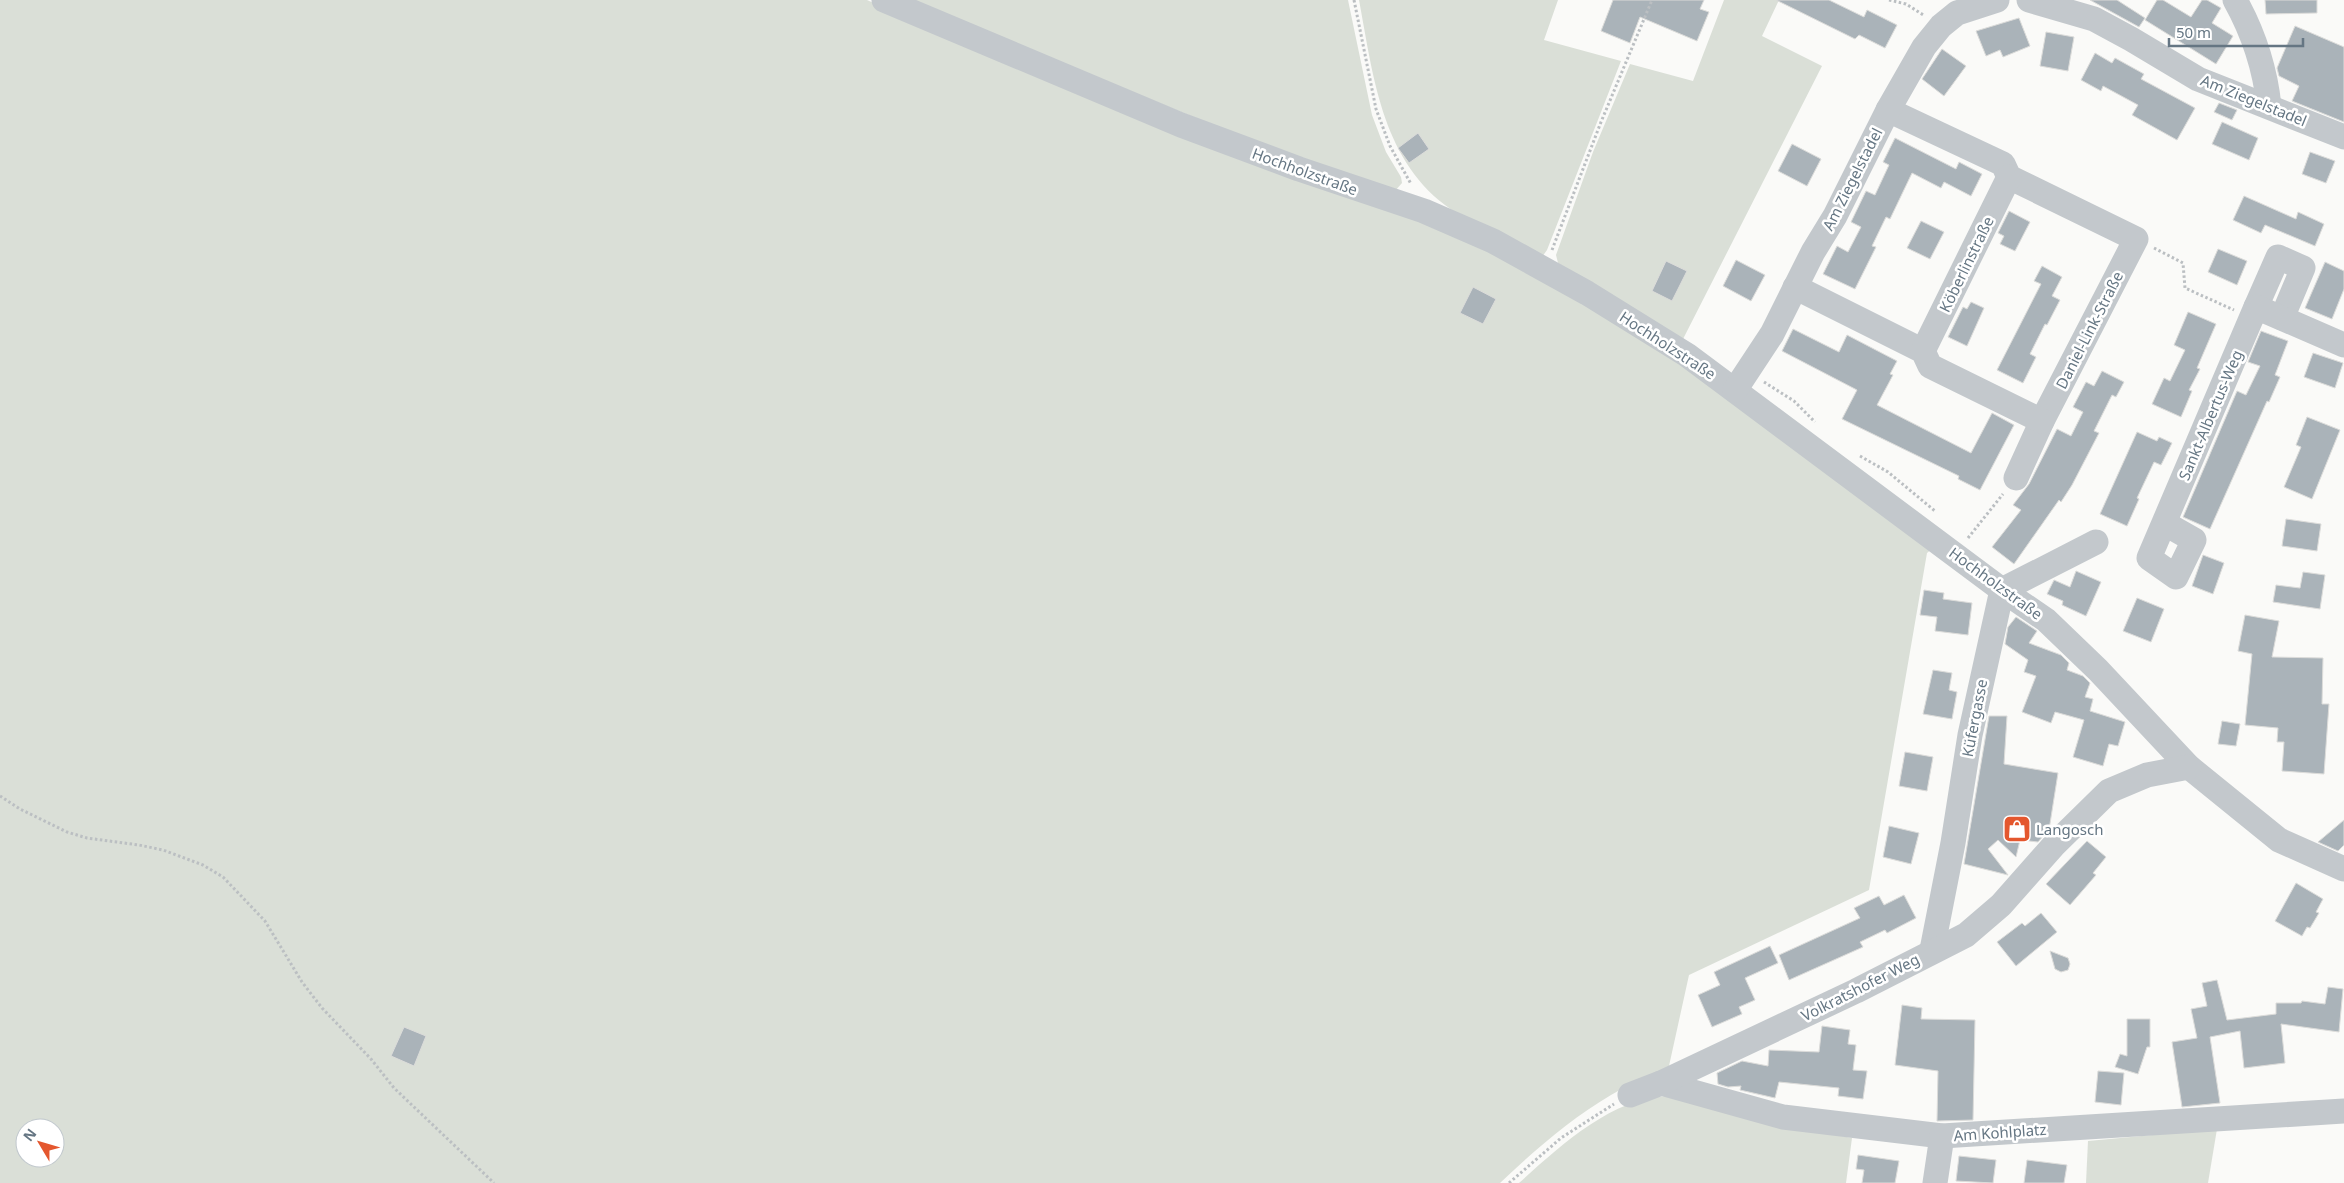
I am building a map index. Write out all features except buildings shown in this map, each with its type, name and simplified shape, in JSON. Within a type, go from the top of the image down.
[{"type":"street","name":"Hochholzstraße","points":[[884,0],[1181,124],[1299,169],[1424,211],[1493,241],[1546,270],[1648,331],[1742,381],[2002,590],[2052,626],[2098,670],[2189,767],[2279,840],[2344,869]]},
{"type":"street","name":"Am Ziegelstadel","points":[[1742,381],[1772,334],[1813,252],[1835,216],[1888,110],[1924,47],[1940,28],[1957,13],[1998,0]]},
{"type":"street","name":"Am Ziegelstadel","points":[[2029,0],[2094,20],[2131,39],[2198,79],[2344,137]]},
{"type":"street","points":[[2235,0],[2247,20],[2258,48],[2267,86],[2269,106]]},
{"type":"street","points":[[1888,110],[2003,164],[2009,177],[2136,239]]},
{"type":"street","name":"Köberlinstraße","points":[[1923,351],[2009,177]]},
{"type":"street","name":"Daniel-Link-Straße","points":[[2016,478],[2042,421],[2136,239]]},
{"type":"street","name":"Sankt-Albertus-Weg","points":[[2164,523],[2278,257],[2303,268],[2282,318]]},
{"type":"street","points":[[1795,287],[1923,351],[1930,366],[2042,421]]},
{"type":"street","points":[[2254,312],[2282,318],[2344,344]]},
{"type":"street","points":[[2002,590],[2096,542]]},
{"type":"street","name":"Küfergasse","points":[[1932,950],[1953,843],[1970,735],[2002,590]]},
{"type":"street","name":"Volkratshofer Weg","points":[[1630,1095],[1660,1084],[1856,991],[1932,950],[1966,935],[2001,905],[2055,844],[2109,791],[2147,775],[2189,767]]},
{"type":"street","name":"Am Kohlplatz","points":[[1660,1084],[1784,1117],[1942,1136],[2344,1111]]},
{"type":"street","points":[[1935,1183],[1942,1136]]},
{"type":"path","points":[[1354,0],[1376,109],[1390,146],[1415,189],[1424,211]]},
{"type":"path","points":[[1546,270],[1591,147],[1652,0]]},
{"type":"path","points":[[1889,0],[1912,8],[1940,28]]},
{"type":"path","points":[[2136,239],[2183,263],[2185,288],[2254,312]]},
{"type":"path","points":[[1742,381],[1794,401],[1818,425]]},
{"type":"path","points":[[1855,452],[1888,472],[1938,514]]},
{"type":"path","points":[[1960,532],[1967,538],[2016,478]]},
{"type":"path","points":[[0,796],[20,809],[67,832],[87,838],[163,850],[203,865],[223,877],[265,921],[302,982],[322,1008],[371,1059],[394,1088],[494,1183]]},
{"type":"path","points":[[1509,1183],[1561,1138],[1599,1112],[1630,1095]]},
{"type":"shaded area","points":[[0,0],[867,0],[956,40],[1474,241],[1668,353],[1932,549],[1927,553],[1869,890],[1689,975],[1669,1066],[1611,1095],[1581,1114],[1539,1147],[1500,1183],[0,1183]]},
{"type":"shaded area","points":[[905,0],[1348,0],[1372,115],[1386,152],[1401,177],[1402,183],[1395,191],[1322,169]]},
{"type":"shaded area","points":[[1359,0],[1558,0],[1544,40],[1621,61],[1547,250],[1542,257],[1480,227],[1456,213],[1424,185],[1407,163],[1393,138],[1383,112],[1369,56]]},
{"type":"shaded area","points":[[1724,0],[1779,0],[1762,36],[1822,66],[1681,343],[1558,263],[1556,255],[1593,152],[1630,64],[1693,81]]},
{"type":"shaded area","points":[[1667,1096],[1780,1124],[1852,1138],[1846,1183],[1519,1183],[1551,1154],[1606,1115],[1626,1105],[1646,1099]]},
{"type":"shaded area","points":[[2217,1129],[2208,1183],[2086,1183],[2088,1141]]},
{"type":"place","name":"Langosch","points":[[2017,829]]}]
